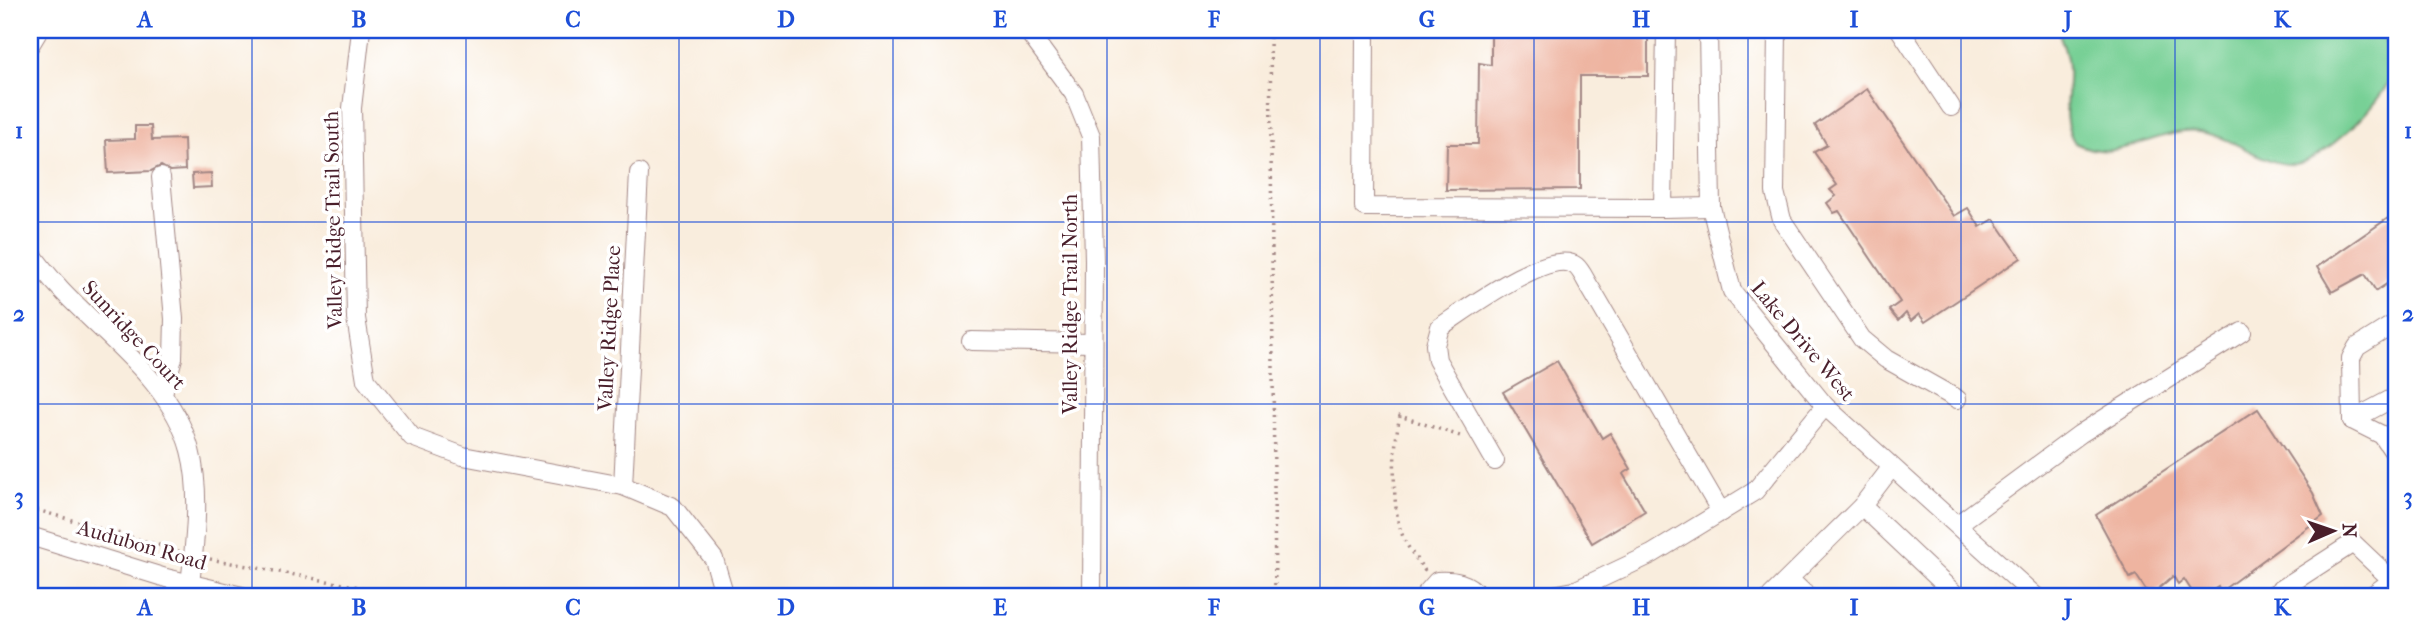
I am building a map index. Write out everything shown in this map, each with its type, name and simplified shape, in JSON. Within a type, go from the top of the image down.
[{"type":"street","points":[[30,45],[39,30]]},
{"type":"street","name":"Valley Ridge Trail South","points":[[361,30],[352,108],[356,318],[366,380],[412,437],[463,456],[623,486],[673,507],[714,559],[725,596]]},
{"type":"street","name":"Valley Ridge Trail North","points":[[1027,30],[1074,94],[1091,135],[1092,596]]},
{"type":"street","points":[[1365,30],[1364,207],[1711,207]]},
{"type":"street","points":[[1663,208],[1666,30]]},
{"type":"street","name":"Lake Drive West","points":[[1708,30],[1711,207],[1732,291],[1825,406],[2035,596]]},
{"type":"street","points":[[1777,30],[1774,192],[1782,220],[1862,339],[1886,359],[1957,399]]},
{"type":"street","points":[[1900,30],[1951,107]]},
{"type":"street","name":"Valley Ridge Place","points":[[623,486],[639,173]]},
{"type":"street","points":[[161,177],[174,319],[173,358],[163,393]]},
{"type":"street","name":"Sunridge Court","points":[[30,251],[46,275],[163,393],[190,450],[195,484],[194,555],[190,583]]},
{"type":"street","points":[[1495,461],[1437,360],[1435,345],[1440,327],[1539,266],[1555,262],[1575,265],[1721,512]]},
{"type":"street","points":[[2351,420],[2351,358],[2357,347],[2397,322]]},
{"type":"street","points":[[1958,524],[2080,434],[2242,332]]},
{"type":"street","points":[[971,341],[1093,343]]},
{"type":"street","points":[[2351,420],[2397,396]]},
{"type":"street","points":[[1548,596],[1574,591],[1652,554],[1755,491],[1825,406]]},
{"type":"street","points":[[2351,420],[2382,435],[2397,457]]},
{"type":"street","points":[[1771,596],[1862,506],[1891,468]]},
{"type":"street","points":[[1862,506],[1957,596]]},
{"type":"street","name":"Audubon Road","points":[[30,536],[242,596]]},
{"type":"street","points":[[2271,596],[2353,543],[2386,588]]},
{"type":"street","points":[[1789,579],[1807,596]]},
{"type":"street","points":[[1428,591],[1437,581],[1455,580],[1472,588],[1479,596]]},
{"type":"path","points":[[1270,30],[1275,596]]},
{"type":"path","points":[[1428,591],[1401,533],[1396,505],[1396,430],[1400,416],[1465,438],[1478,431]]},
{"type":"path","points":[[30,508],[194,555],[407,596]]},
{"type":"green space","points":[[2058,30],[2379,30],[2390,51],[2391,75],[2365,114],[2336,142],[2307,161],[2295,164],[2268,160],[2214,135],[2199,132],[2183,132],[2116,150],[2103,150],[2075,143],[2070,134],[2066,115],[2068,63]]},
{"type":"building","points":[[1491,30],[1648,30],[1648,76],[1580,76],[1580,189],[1446,190],[1447,144],[1478,144],[1479,63],[1491,65]]},
{"type":"building","points":[[1867,89],[1954,216],[1968,208],[1980,227],[1994,219],[2021,258],[1925,322],[1919,314],[1911,321],[1906,313],[1898,321],[1889,310],[1900,302],[1839,211],[1834,213],[1827,203],[1836,196],[1830,190],[1837,185],[1814,152],[1827,145],[1815,125]]},
{"type":"building","points":[[135,126],[151,126],[152,140],[184,139],[185,170],[170,171],[161,166],[151,171],[108,173],[106,140],[135,139]]},
{"type":"building","points":[[211,173],[212,187],[193,188],[192,174]]},
{"type":"building","points":[[2397,212],[2397,277],[2376,291],[2365,274],[2332,292],[2317,267]]},
{"type":"building","points":[[1557,361],[1602,438],[1610,433],[1631,469],[1623,474],[1645,511],[1592,543],[1503,392]]},
{"type":"building","points":[[2258,409],[2313,493],[2323,516],[2220,592],[2218,587],[2203,596],[2195,596],[2184,579],[2178,584],[2173,576],[2150,596],[2136,575],[2130,578],[2096,515]]}]
